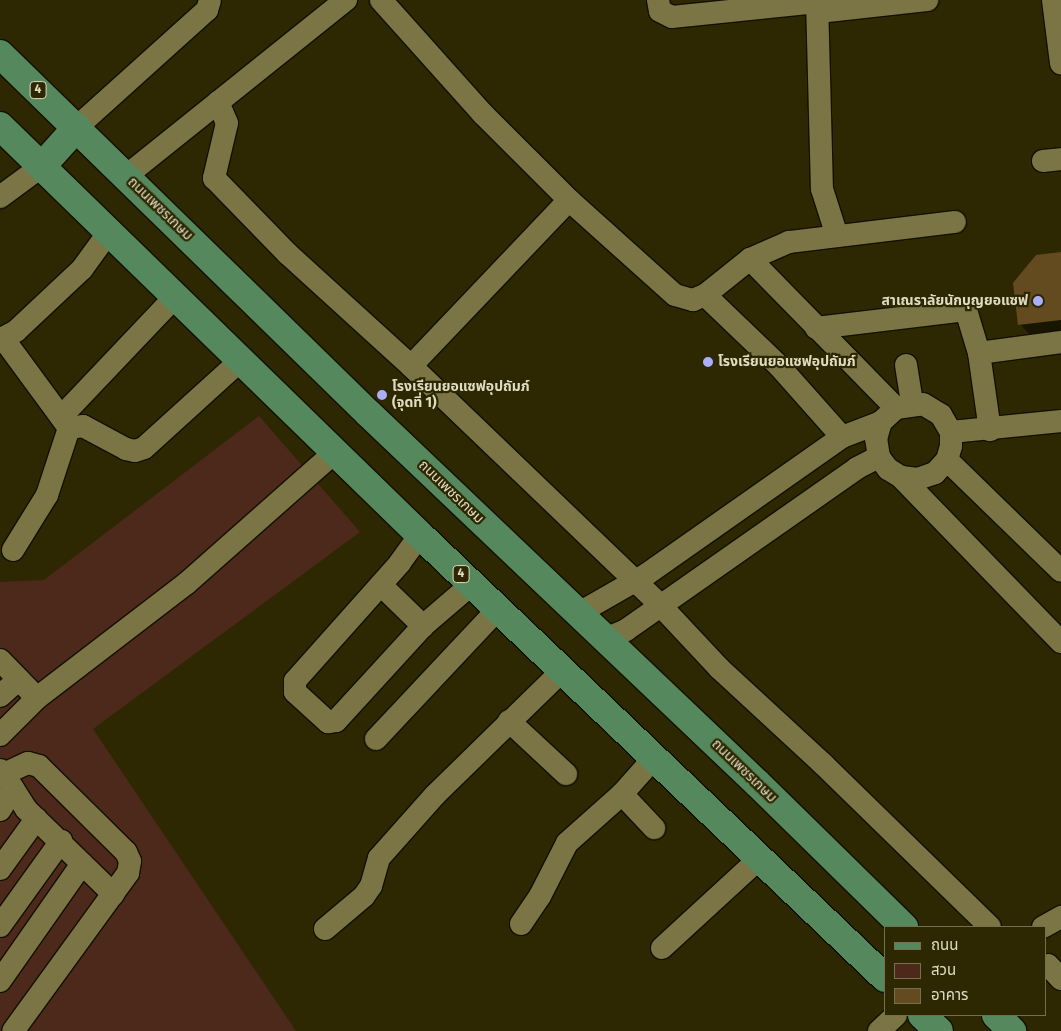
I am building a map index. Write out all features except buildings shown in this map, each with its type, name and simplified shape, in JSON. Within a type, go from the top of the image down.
[{"type":"main road","name":"ถนนเพชรเกษม","points":[[0,54],[605,639],[757,782],[903,926]]},
{"type":"main road","name":"4","points":[[0,126],[420,535],[884,977]]},
{"type":"main road","points":[[42,166],[77,127]]},
{"type":"main road","points":[[923,1016],[939,1031]]},
{"type":"main road","points":[[997,1016],[1012,1031]]},
{"type":"street","points":[[77,127],[207,10],[210,0]]},
{"type":"street","points":[[126,176],[346,0]]},
{"type":"street","points":[[381,0],[483,114],[569,200],[675,295],[693,300],[706,295],[750,259],[789,242],[955,222]]},
{"type":"street","points":[[658,0],[660,10],[672,17],[818,5],[927,0]]},
{"type":"street","points":[[1053,0],[1061,63]]},
{"type":"street","points":[[818,5],[822,189],[837,236]]},
{"type":"street","points":[[218,102],[227,123],[214,178],[288,254],[411,366],[661,606],[720,669],[823,764],[989,926]]},
{"type":"street","points":[[0,197],[42,166]]},
{"type":"street","points":[[411,366],[569,200]]},
{"type":"street","points":[[109,232],[82,269],[16,331],[1,338],[65,422],[83,426],[126,449],[135,451],[144,448],[240,361]]},
{"type":"street","points":[[750,259],[896,411]]},
{"type":"street","points":[[706,295],[779,366],[842,437]]},
{"type":"street","points":[[13,550],[47,495],[65,422],[175,297]]},
{"type":"street","points":[[816,328],[960,309],[966,310],[970,316],[979,354],[990,430]]},
{"type":"street","points":[[979,354],[1061,342]]},
{"type":"street","points":[[906,365],[896,411],[876,439],[879,457],[888,469],[900,477],[1061,642]]},
{"type":"street","points":[[578,613],[633,581],[842,437],[896,411],[937,411],[951,432],[952,446],[947,460],[935,473],[918,479],[900,477]]},
{"type":"street","points":[[951,432],[990,430],[1061,421]]},
{"type":"street","points":[[0,735],[37,698],[187,582],[335,452]]},
{"type":"street","points":[[605,639],[661,606],[857,468],[879,457]]},
{"type":"street","points":[[947,460],[1061,570]]},
{"type":"street","points":[[420,535],[381,585],[295,681],[295,692],[328,722],[336,721],[423,626],[472,584]]},
{"type":"street","points":[[381,585],[423,626]]},
{"type":"street","points":[[376,739],[498,609]]},
{"type":"street","points":[[0,660],[37,698]]},
{"type":"street","points":[[325,929],[364,896],[371,886],[379,858],[435,795],[562,670]]},
{"type":"street","points":[[0,696],[19,678]]},
{"type":"street","points":[[509,721],[566,774]]},
{"type":"street","points":[[521,924],[540,896],[567,843],[622,794],[654,758]]},
{"type":"street","points":[[0,810],[6,778],[28,764],[38,766],[126,852],[130,861],[128,873],[13,1031]]},
{"type":"street","points":[[6,778],[36,820],[113,894]]},
{"type":"street","points":[[622,794],[654,828]]},
{"type":"street","points":[[0,869],[36,820]]},
{"type":"street","points":[[0,926],[60,841]]},
{"type":"street","points":[[662,948],[760,858]]},
{"type":"street","points":[[0,981],[82,864]]},
{"type":"street","points":[[1045,926],[1061,917]]},
{"type":"street","points":[[879,1031],[895,1016]]},
{"type":"green space","points":[[259,416],[360,532],[93,729],[296,1031],[0,1031],[0,582],[44,580]]},
{"type":"place","name":"สาเณราลัยนักบุญยอแซฟ","points":[[1038,301]]},
{"type":"place","name":"โรงเรียนยอแซฟอุปถัมภ์","points":[[708,362]]},
{"type":"place","name":"โรงเรียนยอแซฟอุปถัมภ์ (จุดที่ 1)","points":[[382,395]]}]
